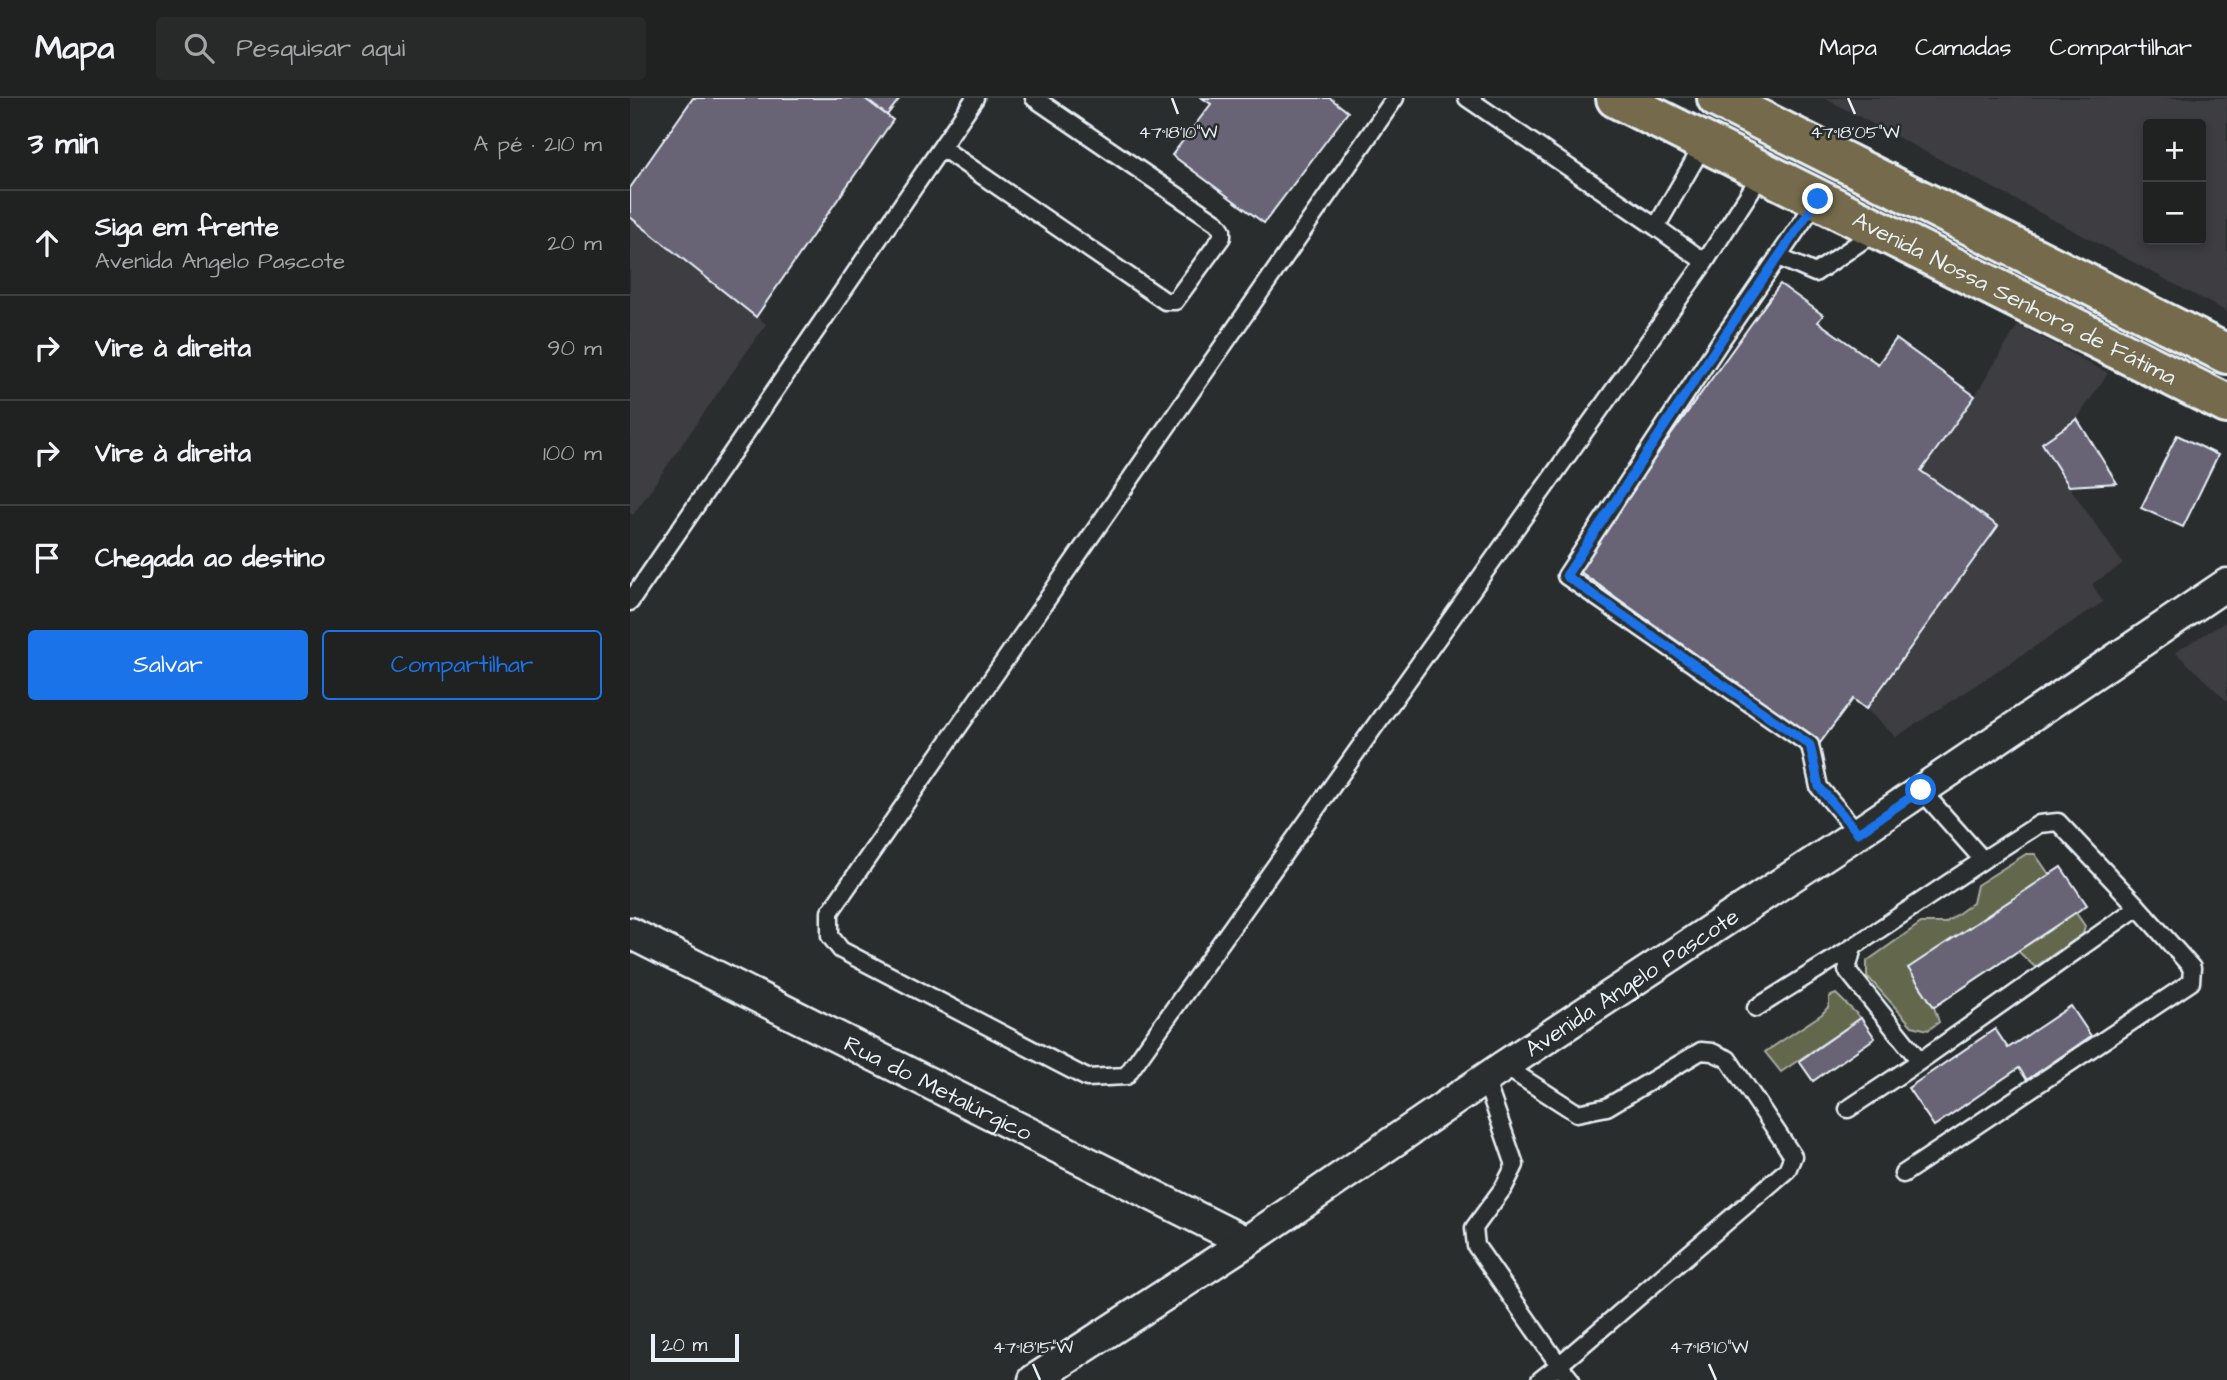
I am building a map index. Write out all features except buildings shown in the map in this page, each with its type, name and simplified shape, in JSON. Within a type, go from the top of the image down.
[{"type":"main road","name":"Avenida Nossa Senhora de Fátima","points":[[1616,98],[1646,107],[1704,142],[2227,404]]},
{"type":"main road","name":"Avenida Nossa Senhora de Fátima","points":[[1717,98],[2227,354]]},
{"type":"street","name":"Avenida Angelo Pascote","points":[[1034,1380],[1246,1242],[2227,584]]},
{"type":"street","name":"Rua do Metalúrgico","points":[[630,933],[1246,1242]]},
{"type":"lane","points":[[630,602],[975,98]]},
{"type":"lane","points":[[942,148],[1165,300],[1175,301],[1222,237],[1222,230],[1217,223],[1034,98]]},
{"type":"lane","points":[[1395,98],[830,912],[830,936],[841,950],[1087,1078],[1126,1076],[1705,262],[1763,172]]},
{"type":"lane","points":[[1467,98],[1705,262]]},
{"type":"lane","points":[[1656,227],[1704,142]]},
{"type":"lane","points":[[1818,199],[1566,576],[1810,745],[1819,787],[1858,833]]},
{"type":"lane","points":[[1778,257],[1815,273],[1879,230]]},
{"type":"lane","points":[[1921,790],[1983,860]]},
{"type":"lane","points":[[1756,1009],[2039,824],[2058,822],[2192,968],[2191,982],[1903,1174]]},
{"type":"lane","points":[[1848,1109],[2138,907]]},
{"type":"lane","points":[[1853,947],[1847,970],[1920,1061]]},
{"type":"lane","points":[[1495,1073],[1577,1113],[1607,1107],[1701,1051],[1712,1052],[1728,1059],[1793,1156],[1787,1170],[1540,1380]]},
{"type":"lane","points":[[1495,1073],[1515,1165],[1504,1187],[1474,1228],[1476,1246],[1571,1380]]},
{"type":"shaded area","points":[[1824,98],[2227,98],[2227,312]]},
{"type":"shaded area","points":[[630,217],[766,324],[633,515],[630,513]]},
{"type":"shaded area","points":[[2018,325],[2108,373],[2077,419],[2042,443],[2123,564],[2092,584],[2103,602],[1896,737],[1866,709],[1998,526],[1921,471],[1975,396]]},
{"type":"shaded area","points":[[2227,621],[2227,701],[2175,652]]},
{"type":"green space","points":[[2026,854],[2035,854],[2085,926],[2083,934],[2035,967],[2018,951],[1934,1007],[1939,1022],[1928,1030],[1912,1026],[1867,976],[1867,961],[1921,923],[1945,923],[1973,903],[1977,885]]},
{"type":"green space","points":[[1836,994],[1861,1018],[1781,1072],[1765,1052],[1822,1014],[1829,1006],[1829,997]]},
{"type":"route","points":[[1818,199],[1566,576],[1810,745],[1819,787],[1858,833],[1921,790]]}]
